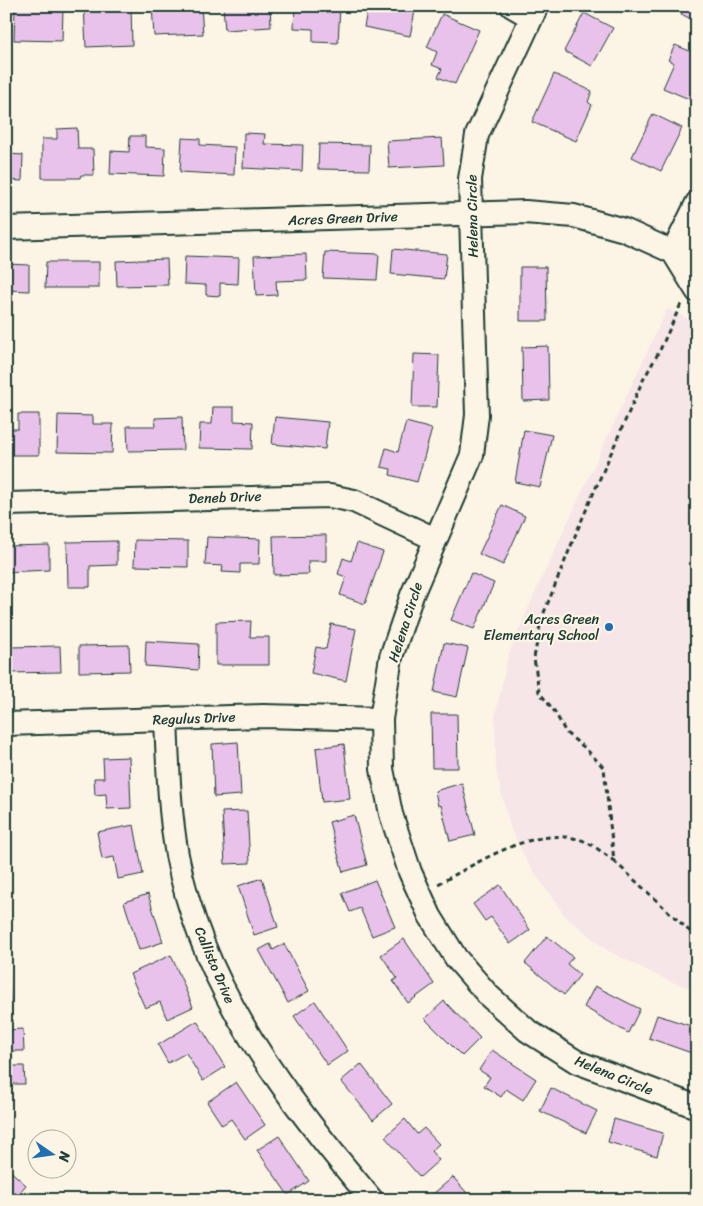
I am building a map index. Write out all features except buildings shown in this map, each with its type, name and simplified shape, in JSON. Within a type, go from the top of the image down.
[{"type":"street","points":[[512,6],[534,12]]},
{"type":"street","name":"Helena Circle","points":[[534,12],[478,135],[470,179],[477,416],[472,455],[412,595],[391,657],[381,719],[382,769],[391,814],[410,872],[430,916],[456,958],[489,996],[528,1031],[577,1062],[697,1107]]},
{"type":"street","points":[[690,294],[673,252],[697,204]]},
{"type":"street","name":"Acres Green Drive","points":[[6,228],[525,212],[574,216],[624,230],[673,252],[697,250]]},
{"type":"street","name":"Deneb Drive","points":[[6,504],[330,496],[354,501],[436,539]]},
{"type":"street","name":"Regulus Drive","points":[[6,724],[263,716],[381,719]]},
{"type":"street","name":"Callisto Drive","points":[[166,719],[169,791],[177,855],[195,920],[222,988],[257,1051],[298,1110],[372,1200]]},
{"type":"path","points":[[614,861],[604,768],[585,748],[566,733],[555,712],[539,692],[534,658],[541,620],[577,531],[642,382],[660,350],[680,306],[690,294]]},
{"type":"path","points":[[420,894],[467,867],[523,843],[554,836],[579,839],[614,861],[697,938]]},
{"type":"shaded area","name":"Acres Green Elementary School","points":[[667,309],[697,323],[697,990],[669,981],[608,951],[565,916],[527,862],[510,827],[496,772],[495,716],[508,656],[533,597]]},
{"type":"place","name":"Acres Green Elementary School","points":[[609,627]]}]
